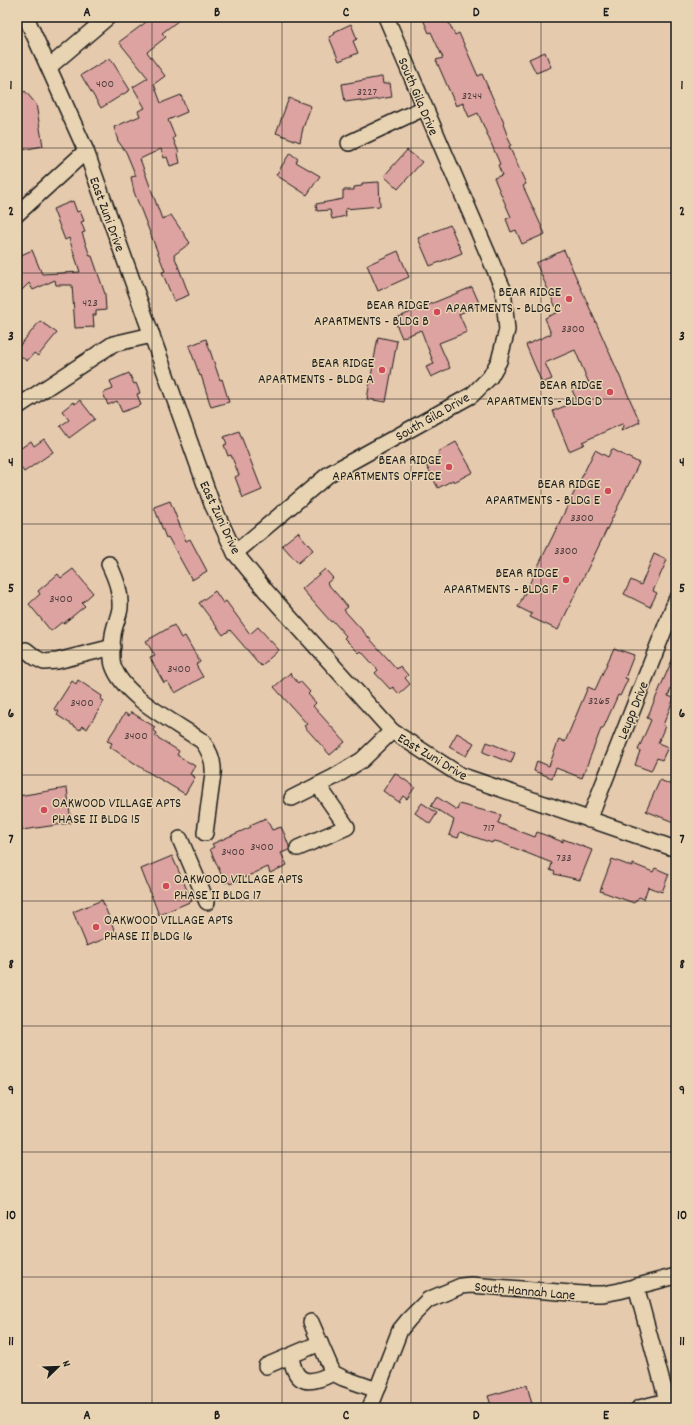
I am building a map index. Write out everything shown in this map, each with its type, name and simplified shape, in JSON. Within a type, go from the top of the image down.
[{"type":"street","name":"East Zuni Drive","points":[[26,17],[86,151],[212,504],[235,553],[266,591],[392,731],[460,775],[676,849]]},
{"type":"street","points":[[49,67],[108,17]]},
{"type":"street","name":"South Gila Drive","points":[[235,553],[329,474],[472,395],[490,377],[499,361],[507,330],[503,289],[386,17]]},
{"type":"street","points":[[349,142],[424,108]]},
{"type":"street","points":[[17,214],[86,151]]},
{"type":"street","points":[[17,407],[113,344],[152,335]]},
{"type":"street","points":[[109,564],[120,592],[120,609],[113,634],[112,664],[124,685],[138,698],[202,741],[208,748],[213,765],[213,774],[205,833]]},
{"type":"street","name":"Leupp Drive","points":[[589,820],[676,600]]},
{"type":"street","points":[[26,650],[44,662],[57,661],[113,647]]},
{"type":"street","points":[[292,798],[362,760],[392,731]]},
{"type":"street","points":[[298,848],[347,827],[318,785]]},
{"type":"street","points":[[180,839],[207,902]]},
{"type":"street","name":"South Hannah Lane","points":[[370,1408],[400,1330],[428,1300],[440,1294],[471,1284],[583,1294],[603,1294],[676,1276]]},
{"type":"street","points":[[636,1286],[668,1404],[639,1408]]},
{"type":"street","points":[[311,1322],[333,1373],[377,1390]]},
{"type":"street","points":[[266,1366],[320,1343]]},
{"type":"street","points":[[291,1356],[294,1370],[304,1381],[314,1382],[333,1373]]},
{"type":"building","points":[[153,17],[183,17],[162,33],[166,37],[147,52],[165,76],[154,84],[161,103],[181,95],[187,112],[168,120],[175,137],[173,138],[179,153],[180,163],[170,166],[167,157],[164,158],[161,149],[140,159],[162,219],[171,215],[190,243],[174,255],[189,295],[174,301],[162,272],[165,271],[134,192],[131,177],[136,176],[126,152],[118,141],[114,127],[140,116],[138,111],[145,108],[133,87],[148,78],[119,42]]},
{"type":"building","points":[[422,17],[446,17],[455,35],[459,33],[478,76],[482,74],[504,123],[503,124],[511,145],[509,146],[526,184],[523,186],[545,234],[522,244],[516,230],[511,232],[506,219],[511,217],[494,178],[502,175],[498,165],[500,164],[478,113],[469,117],[463,103],[456,106],[436,60],[443,58]]},
{"type":"building","points":[[351,24],[357,39],[353,41],[358,53],[339,61],[329,37],[335,34],[334,32]]},
{"type":"building","points":[[545,52],[551,67],[536,73],[529,59]]},
{"type":"building","points":[[110,58],[130,90],[101,108],[81,75]]},
{"type":"building","points":[[382,77],[383,84],[390,83],[392,97],[361,102],[360,100],[345,102],[342,84]]},
{"type":"building","points":[[25,91],[36,104],[43,146],[17,151],[17,98]]},
{"type":"building","points":[[289,98],[311,106],[303,128],[300,142],[276,133]]},
{"type":"building","points":[[407,150],[422,162],[398,189],[384,176]]},
{"type":"building","points":[[290,153],[298,159],[296,162],[320,176],[307,195],[276,175]]},
{"type":"building","points":[[379,182],[380,206],[345,209],[346,216],[332,219],[330,210],[317,211],[316,204],[343,199],[343,190],[354,190],[354,187],[362,186],[362,183]]},
{"type":"building","points":[[73,201],[77,212],[80,211],[84,221],[81,222],[85,232],[82,233],[90,256],[92,256],[105,294],[106,310],[96,311],[96,315],[93,315],[94,327],[75,328],[72,285],[56,285],[55,280],[33,290],[29,283],[17,295],[17,257],[32,250],[42,274],[80,272],[69,238],[65,240],[53,209]]},
{"type":"building","points":[[450,225],[462,253],[430,266],[418,238]]},
{"type":"building","points":[[564,250],[640,422],[621,431],[624,423],[582,442],[585,444],[569,451],[553,411],[577,401],[572,390],[589,382],[575,350],[545,363],[552,379],[542,383],[526,345],[551,334],[545,318],[558,312],[536,263]]},
{"type":"building","points":[[398,251],[409,277],[378,291],[367,265]]},
{"type":"building","points":[[472,287],[480,305],[459,314],[467,332],[439,343],[450,368],[431,377],[426,367],[434,364],[421,330],[402,338],[394,319]]},
{"type":"building","points":[[40,321],[57,333],[38,356],[34,353],[27,361],[17,353],[17,349]]},
{"type":"building","name":"BEAR RIDGE APARTMENTS - BLDG A","points":[[378,337],[397,341],[386,402],[367,399]]},
{"type":"building","points":[[206,339],[220,380],[222,379],[229,402],[211,407],[201,375],[200,376],[189,346]]},
{"type":"building","points":[[129,373],[134,384],[136,383],[140,393],[137,394],[141,405],[122,412],[117,401],[108,405],[103,393],[113,389],[110,381]]},
{"type":"building","points":[[80,400],[95,419],[69,438],[60,426],[69,420],[62,411],[73,402],[75,404]]},
{"type":"building","points":[[239,431],[262,490],[243,498],[235,477],[239,475],[231,455],[228,456],[224,445],[227,444],[224,437]]},
{"type":"building","points":[[44,439],[53,452],[24,472],[17,462],[17,451],[31,441],[34,446]]},
{"type":"building","name":"BEAR RIDGE APARTMENTS OFFICE","points":[[456,442],[473,472],[438,488],[425,463],[439,455],[438,452]]},
{"type":"building","points":[[612,449],[639,463],[558,630],[530,617],[532,614],[518,607],[595,450],[608,457]]},
{"type":"building","points":[[170,501],[186,541],[190,539],[207,571],[192,580],[168,537],[166,538],[154,507]]},
{"type":"building","points":[[298,532],[313,550],[298,563],[282,545]]},
{"type":"building","points":[[654,554],[667,560],[653,591],[657,593],[650,607],[624,594],[631,580],[641,585]]},
{"type":"building","points":[[73,569],[93,593],[82,603],[85,606],[63,624],[62,622],[51,631],[29,604],[40,594],[38,591],[58,574],[61,578]]},
{"type":"building","points":[[325,569],[333,578],[327,583],[348,607],[344,610],[397,669],[400,666],[408,675],[405,678],[410,684],[399,694],[393,687],[390,689],[375,673],[378,670],[361,651],[359,653],[344,638],[346,636],[333,621],[331,622],[302,589]]},
{"type":"building","points":[[215,591],[223,603],[226,601],[250,634],[258,627],[279,650],[261,666],[230,630],[223,635],[199,603]]},
{"type":"building","points":[[174,625],[181,638],[185,636],[200,662],[196,665],[203,677],[175,693],[167,681],[164,683],[150,658],[155,656],[146,641]]},
{"type":"building","points":[[614,648],[634,655],[625,678],[628,679],[620,696],[618,695],[603,729],[601,729],[582,778],[556,768],[552,778],[534,771],[537,761],[549,766],[559,739],[565,742],[588,687],[595,690]]},
{"type":"building","points":[[676,651],[676,677],[668,696],[674,698],[663,725],[665,726],[658,743],[668,747],[662,760],[657,758],[651,771],[635,765],[640,751],[638,750],[651,720],[647,718]]},
{"type":"building","points":[[290,673],[298,683],[300,681],[310,692],[308,694],[316,703],[313,706],[345,742],[330,755],[304,726],[307,724],[274,687]]},
{"type":"building","points":[[78,680],[102,696],[101,699],[104,701],[87,729],[83,726],[80,730],[57,715],[59,712],[54,709],[72,681],[76,684]]},
{"type":"building","points":[[131,712],[155,727],[153,730],[157,733],[155,736],[179,751],[177,755],[195,766],[190,774],[195,777],[185,794],[110,747],[112,743],[107,741],[125,713],[129,716]]},
{"type":"building","points":[[457,733],[474,743],[466,756],[449,747]]},
{"type":"building","points":[[487,742],[515,753],[511,763],[483,752]]},
{"type":"building","points":[[395,773],[415,787],[407,799],[403,796],[399,802],[383,791]]},
{"type":"building","points":[[660,780],[676,787],[676,823],[646,811]]},
{"type":"building","name":"OAKWOOD VILLAGE APTS PHASE II BLDG 15","points":[[67,788],[71,823],[22,830],[18,796]]},
{"type":"building","points":[[437,797],[457,810],[459,804],[501,815],[498,823],[535,837],[537,832],[563,842],[563,839],[592,850],[580,880],[554,874],[555,872],[550,870],[552,863],[499,842],[493,841],[492,843],[460,832],[458,838],[449,835],[454,820],[431,806]]},
{"type":"building","points":[[422,803],[437,813],[430,824],[415,813]]},
{"type":"building","points":[[266,818],[272,830],[281,827],[284,833],[289,850],[281,853],[287,865],[270,873],[268,867],[230,884],[228,881],[225,883],[210,849],[214,847],[212,844],[251,827],[250,825]]},
{"type":"building","name":"OAKWOOD VILLAGE APTS PHASE II BLDG 17","points":[[172,856],[192,901],[159,915],[141,869]]},
{"type":"building","points":[[612,859],[633,867],[633,864],[653,872],[655,868],[669,874],[662,892],[648,887],[644,899],[639,897],[634,903],[600,891]]},
{"type":"building","name":"OAKWOOD VILLAGE APTS PHASE II BLDG 16","points":[[102,900],[116,934],[87,946],[73,912]]},
{"type":"building","points":[[527,1385],[533,1408],[492,1408],[488,1396]]},
{"type":"place","name":"BEAR RIDGE APARTMENTS - BLDG C","points":[[569,299]]},
{"type":"place","name":"BEAR RIDGE APARTMENTS - BLDG B","points":[[437,312]]},
{"type":"place","name":"BEAR RIDGE APARTMENTS - BLDG A","points":[[382,370]]},
{"type":"place","name":"BEAR RIDGE APARTMENTS - BLDG D","points":[[610,392]]},
{"type":"place","name":"BEAR RIDGE APARTMENTS OFFICE","points":[[449,467]]},
{"type":"place","name":"BEAR RIDGE APARTMENTS - BLDG E","points":[[608,491]]},
{"type":"place","name":"BEAR RIDGE APARTMENTS - BLDG F","points":[[566,580]]},
{"type":"place","name":"OAKWOOD VILLAGE APTS PHASE II BLDG 15","points":[[44,810]]},
{"type":"place","name":"OAKWOOD VILLAGE APTS PHASE II BLDG 17","points":[[166,886]]},
{"type":"place","name":"OAKWOOD VILLAGE APTS PHASE II BLDG 16","points":[[96,927]]}]
